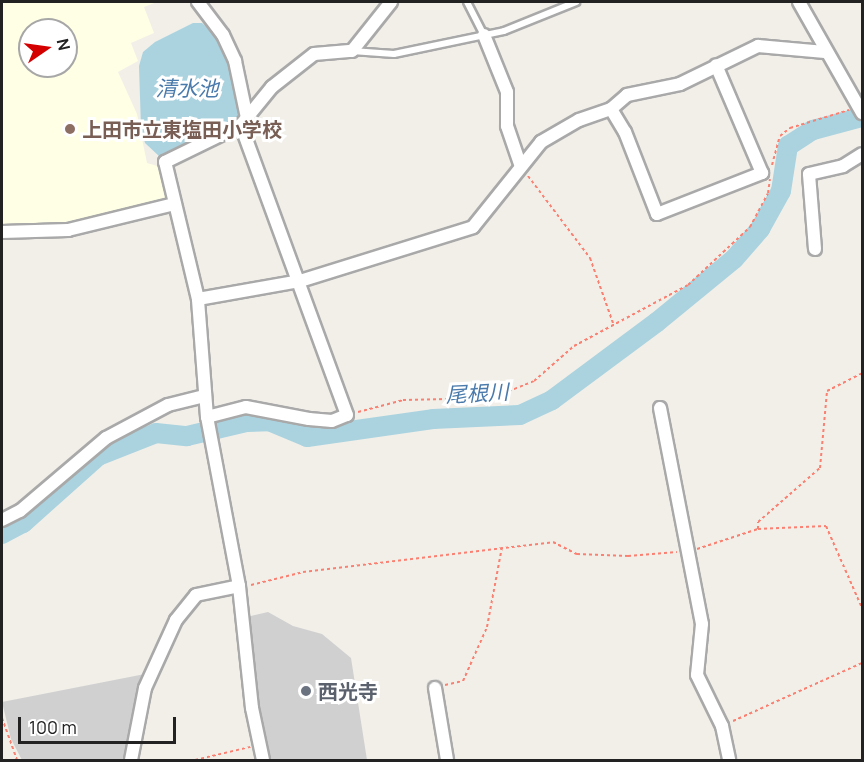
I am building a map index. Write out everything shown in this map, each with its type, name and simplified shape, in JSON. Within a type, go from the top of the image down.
[{"type":"street","points":[[198,2],[223,35],[235,61],[244,122],[347,415],[332,421],[246,407],[209,425]]},
{"type":"street","points":[[263,760],[259,745],[239,586],[209,425],[198,298],[165,162],[244,122],[272,87],[314,54],[352,51],[391,2]]},
{"type":"street","points":[[799,2],[825,52],[860,109]]},
{"type":"street","points":[[484,35],[507,92],[507,126],[520,164]]},
{"type":"street","points":[[198,298],[300,281],[473,226],[520,164],[541,142],[579,120],[611,109],[627,95],[680,84],[758,46],[825,52]]},
{"type":"street","points":[[611,109],[625,132],[657,214],[762,173],[716,65]]},
{"type":"street","points":[[815,249],[809,174],[843,166],[862,154]]},
{"type":"street","points":[[2,231],[60,231],[176,204]]},
{"type":"street","points":[[2,520],[20,511],[106,438],[168,405],[205,396]]},
{"type":"street","points":[[660,408],[690,551],[702,624],[697,675],[722,726],[729,760]]},
{"type":"street","points":[[131,760],[145,688],[176,620],[196,596],[239,586]]},
{"type":"street","points":[[435,688],[447,760]]},
{"type":"lane","points":[[467,2],[484,35]]},
{"type":"lane","points":[[352,51],[394,54],[484,35],[533,21],[576,2]]},
{"type":"path","points":[[347,415],[403,400],[492,398],[513,392],[534,381],[574,346],[613,323],[669,298],[688,285],[750,227],[768,193],[780,136],[803,122],[860,109]]},
{"type":"path","points":[[520,164],[590,258],[613,323]]},
{"type":"path","points":[[758,529],[758,522],[820,468],[827,391],[862,373]]},
{"type":"path","points":[[239,586],[303,572],[502,547],[553,542],[577,554],[628,556],[690,551],[758,529],[826,526],[862,608]]},
{"type":"path","points":[[435,688],[463,681],[487,627],[502,547]]},
{"type":"path","points":[[722,726],[862,663]]},
{"type":"path","points":[[2,718],[17,760]]},
{"type":"path","points":[[195,760],[259,745]]},
{"type":"shaded area","name":"上田市立東塩田小学校","points":[[2,2],[157,2],[144,7],[154,33],[131,43],[138,61],[118,72],[137,114],[147,163],[161,167],[169,202],[67,227],[2,228]]},
{"type":"shaded area","name":"西光寺","points":[[268,612],[293,626],[322,634],[351,658],[367,760],[268,760],[257,708],[247,617]]},
{"type":"shaded area","points":[[145,674],[127,760],[22,760],[11,739],[2,702]]},
{"type":"water","name":"清水池","points":[[193,23],[202,23],[218,37],[230,63],[239,118],[231,125],[160,157],[145,143],[141,128],[139,66],[143,52],[155,42]]},
{"type":"waterway","name":"尾根川","points":[[2,534],[23,523],[98,456],[156,433],[187,436],[246,422],[269,421],[307,437],[433,419],[520,415],[552,400],[657,322],[734,259],[760,229],[781,191],[788,146],[813,130],[862,117]]},
{"type":"place","name":"上田市立東塩田小学校","points":[[70,129]]},
{"type":"place","name":"西光寺","points":[[306,691]]}]
